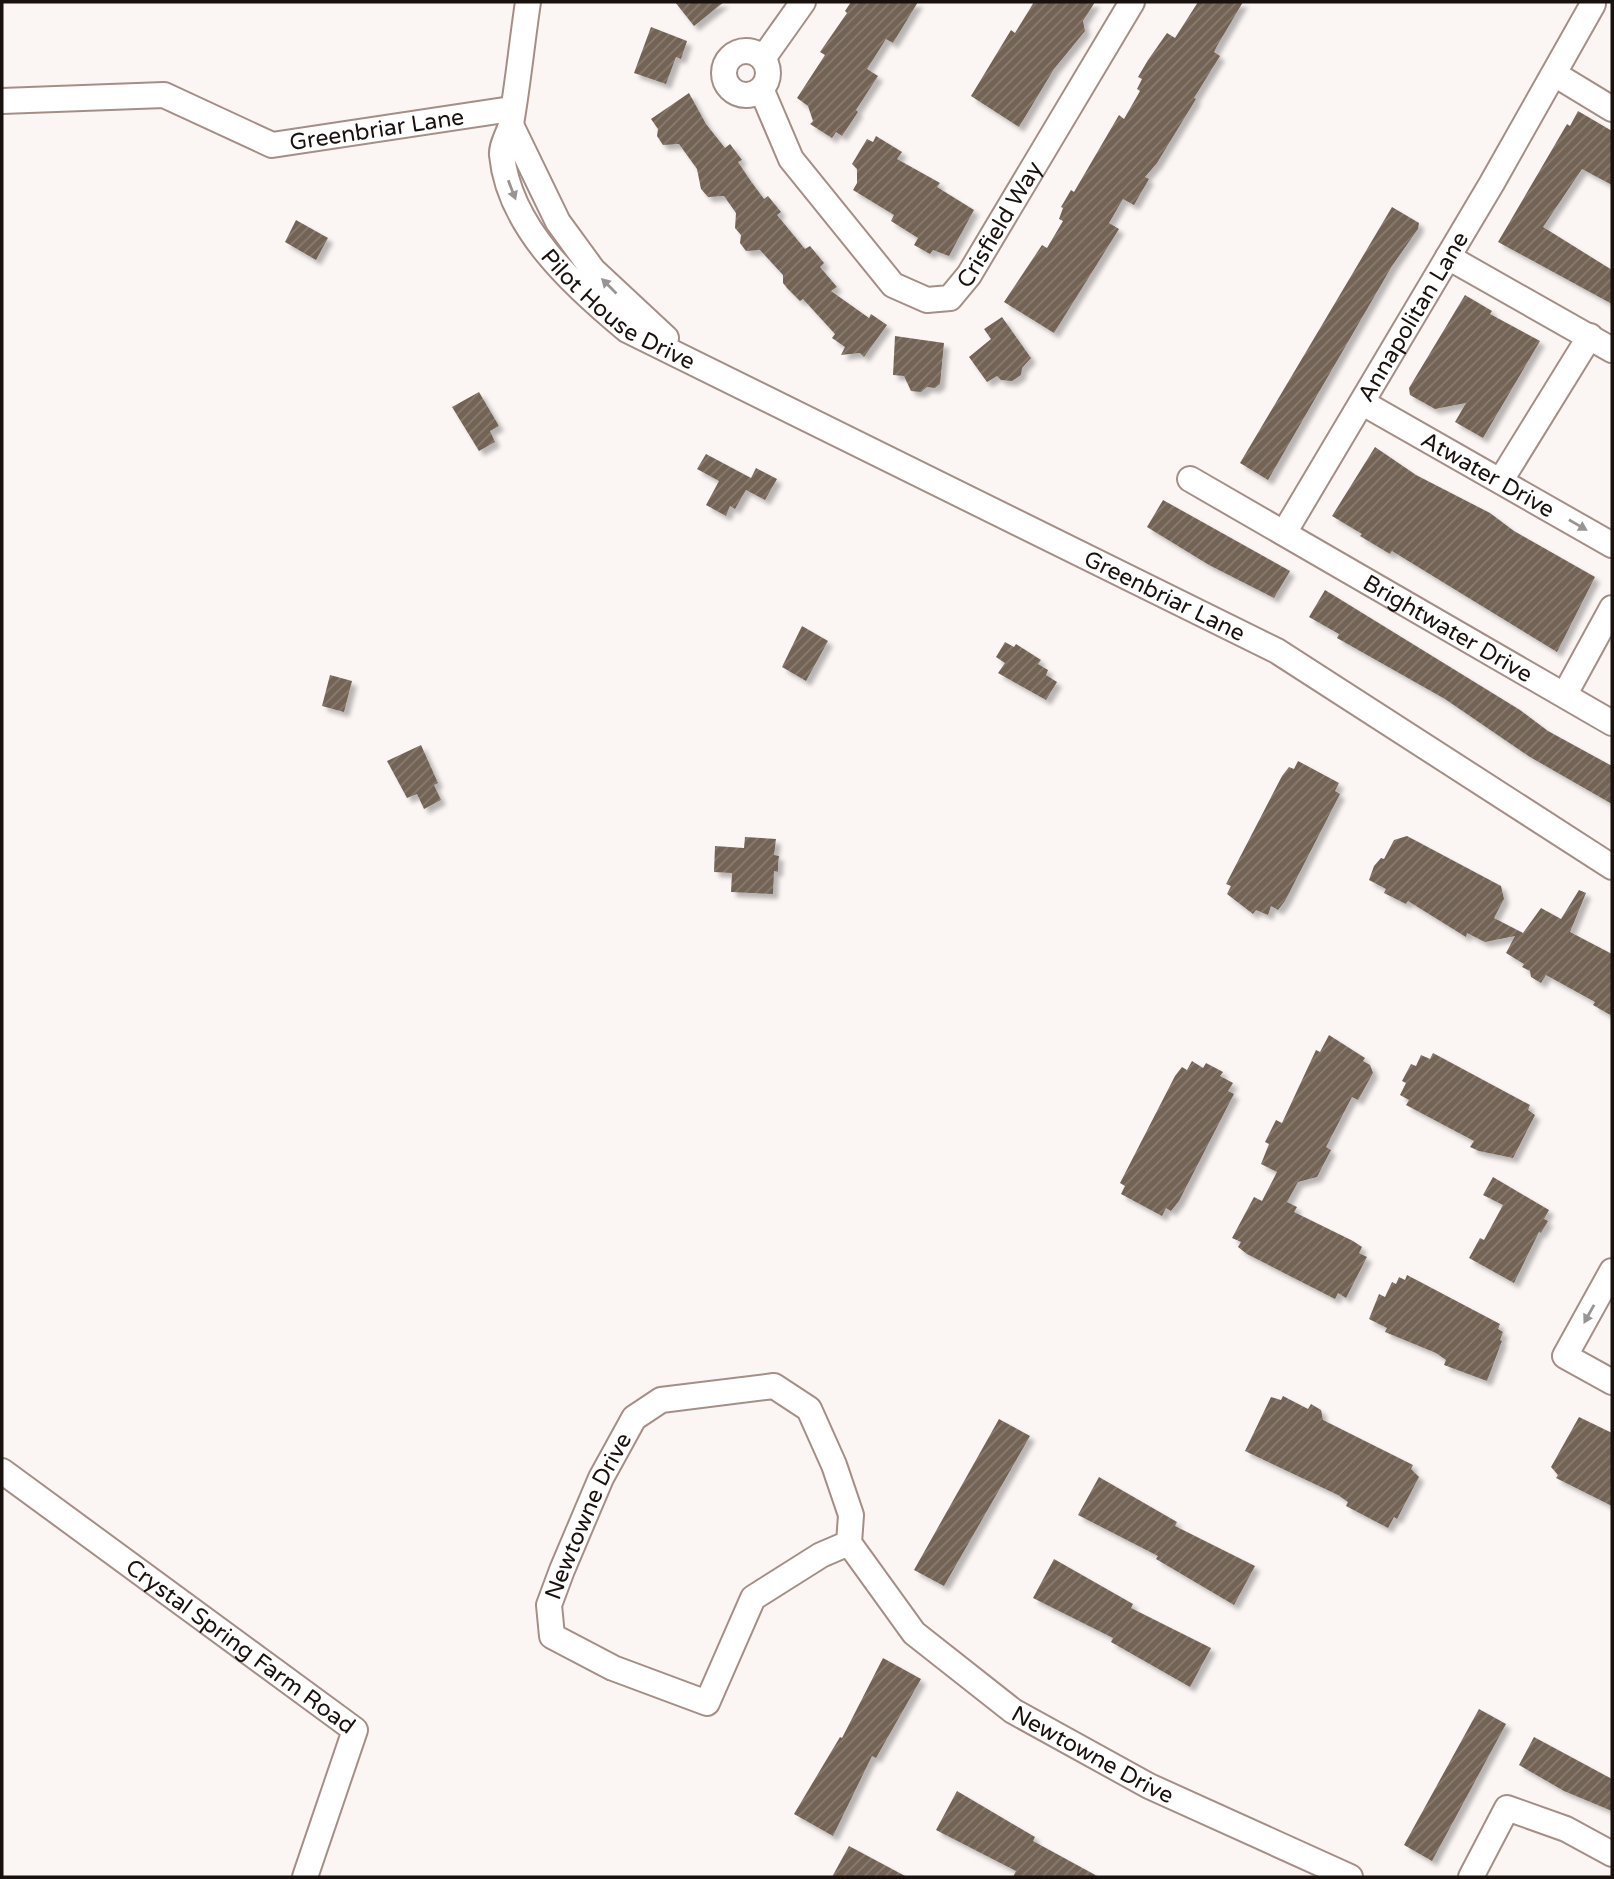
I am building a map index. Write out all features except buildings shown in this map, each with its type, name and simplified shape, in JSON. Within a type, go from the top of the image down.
[{"type":"street","points":[[511,117],[528,2]]},
{"type":"street","points":[[762,91],[744,96],[728,88],[723,71],[731,55],[748,49],[764,57],[803,2]]},
{"type":"street","name":"Crisfield Way","points":[[764,57],[770,75],[762,91],[791,159],[893,285],[927,300],[950,298],[969,275],[1132,2]]},
{"type":"street","name":"Annapolitan Lane","points":[[1284,533],[1596,5]]},
{"type":"street","points":[[1556,75],[1612,109]]},
{"type":"street","name":"Greenbriar Lane","points":[[2,101],[164,95],[272,145],[511,117]]},
{"type":"street","name":"Pilot House Drive","points":[[511,117],[558,222],[593,270],[642,318],[696,363]]},
{"type":"street","points":[[1448,257],[1612,350]]},
{"type":"street","points":[[1502,480],[1590,336]]},
{"type":"street","name":"Greenbriar Lane","points":[[696,363],[1277,651],[1612,867]]},
{"type":"street","name":"Atwater Drive","points":[[1363,403],[1612,545]]},
{"type":"street","points":[[1190,479],[1284,533]]},
{"type":"street","name":"Brightwater Drive","points":[[1284,533],[1612,723]]},
{"type":"street","points":[[1565,694],[1612,608]]},
{"type":"street","points":[[1612,1271],[1565,1356],[1612,1382]]},
{"type":"street","name":"Newtowne Drive","points":[[849,1543],[821,1555],[753,1598],[707,1703],[613,1668],[552,1636],[549,1605],[601,1478],[634,1418],[661,1400],[774,1386],[809,1409],[834,1465],[851,1515],[849,1543],[914,1633],[1013,1711],[1149,1786],[1350,1877]]},
{"type":"street","name":"Crystal Spring Farm Road","points":[[2,1471],[355,1730],[305,1877]]},
{"type":"street","points":[[1471,1877],[1507,1808],[1566,1829],[1612,1854]]}]
